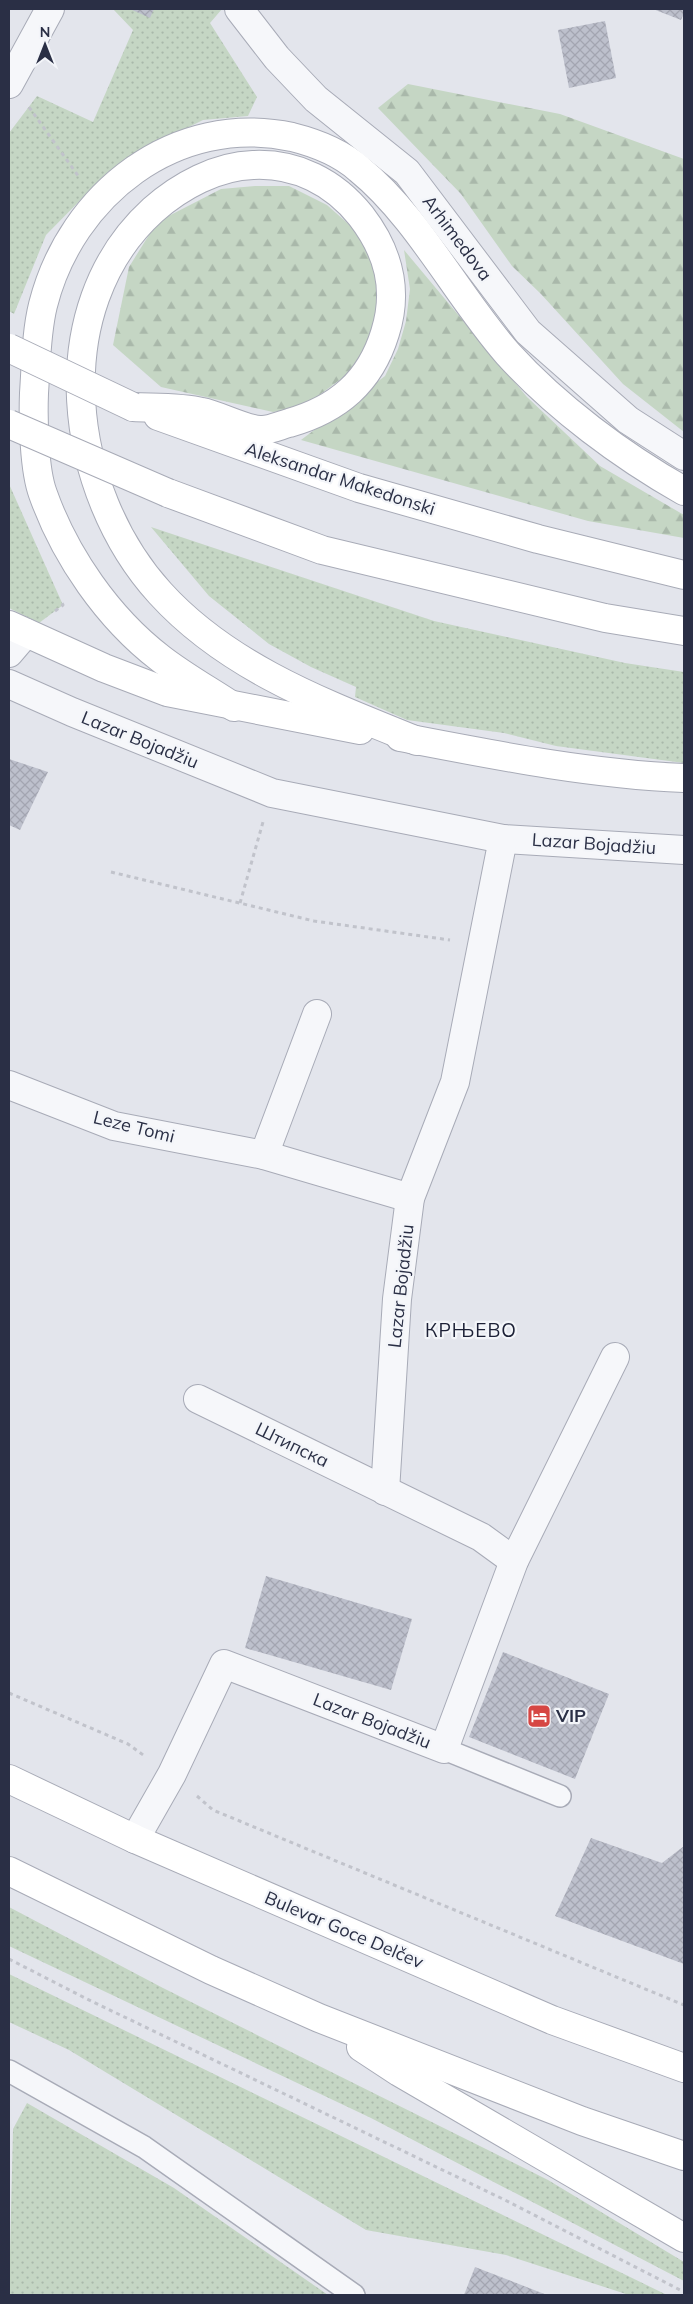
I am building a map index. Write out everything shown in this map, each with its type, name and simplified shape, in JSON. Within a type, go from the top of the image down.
[{"type":"street","points":[[9,84],[50,9]]},
{"type":"street","name":"Arhimedova","points":[[240,9],[277,58],[316,99],[408,172],[528,332],[628,420],[684,456]]},
{"type":"street","points":[[234,706],[159,658],[118,619],[87,578],[59,534],[41,490],[33,421],[35,368],[43,306],[57,265],[77,230],[96,204],[123,178],[152,158],[178,146],[221,134],[259,132],[295,138],[331,150],[358,168],[390,198],[459,293],[509,354],[567,411],[657,476],[684,491]]},
{"type":"street","points":[[133,407],[200,411],[261,431],[305,418],[340,399],[364,378],[378,354],[387,327],[391,299],[388,265],[376,236],[355,209],[330,186],[302,170],[272,164],[243,165],[216,172],[188,185],[165,199],[142,220],[123,245],[107,271],[93,307],[83,347],[81,414],[91,469],[115,529],[138,566],[161,594],[188,620],[222,648],[266,674],[319,701],[417,741]]},
{"type":"street","name":"Aleksandar Makedonski","points":[[9,348],[133,407],[359,488],[538,538],[684,575]]},
{"type":"street","points":[[9,424],[168,493],[322,550],[605,618],[684,631]]},
{"type":"street","points":[[14,637],[167,692],[549,765],[640,776],[684,778]]},
{"type":"street","name":"Lazar Bojadžiu","points":[[9,684],[72,712],[272,793],[503,839],[684,850]]},
{"type":"street","name":"Lazar Bojadžiu","points":[[385,1491],[397,1299],[410,1198],[455,1082],[503,839]]},
{"type":"street","points":[[264,1155],[318,1014]]},
{"type":"street","name":"Leze Tomi","points":[[9,1086],[114,1126],[264,1155],[410,1198]]},
{"type":"street","name":"Lazar Bojadžiu","points":[[172,1774],[224,1664],[444,1749],[514,1561],[615,1357]]},
{"type":"street","name":"Штипска","points":[[198,1400],[385,1491]]},
{"type":"street","points":[[385,1491],[481,1538],[514,1561]]},
{"type":"street","points":[[135,1839],[172,1774]]},
{"type":"street","name":"Bulevar Goce Delčev","points":[[9,1779],[135,1839],[552,2020],[684,2068]]},
{"type":"street","points":[[9,1871],[211,1970],[319,2018],[582,2121],[684,2156]]},
{"type":"street","points":[[319,2018],[399,2072],[684,2238]]},
{"type":"street","points":[[552,2020],[657,2047],[684,2047]]},
{"type":"lane","points":[[444,1749],[560,1796]]},
{"type":"lane","points":[[9,2071],[144,2147],[354,2295]]},
{"type":"path","points":[[27,104],[81,179]]},
{"type":"path","points":[[240,904],[272,793]]},
{"type":"path","points":[[111,872],[314,921],[483,944]]},
{"type":"path","points":[[9,1694],[128,1744],[172,1774],[213,1810],[684,2005]]},
{"type":"path","points":[[9,1959],[87,1999],[505,2200],[684,2292]]},
{"type":"green space","points":[[113,9],[222,9],[210,23],[257,97],[248,116],[203,120],[141,151],[108,172],[46,235],[14,314],[9,311],[9,133],[37,96],[93,122],[133,30]]},
{"type":"green space","points":[[408,84],[560,114],[684,159],[684,432],[623,384],[541,294],[512,266],[461,194],[378,108]]},
{"type":"green space","points":[[289,186],[327,205],[362,236],[385,291],[375,331],[356,368],[303,407],[273,412],[161,387],[113,345],[129,267],[157,222],[221,189]]},
{"type":"green space","points":[[404,250],[527,397],[600,466],[684,515],[684,538],[588,521],[301,440],[385,376],[398,349],[406,321],[410,289]]},
{"type":"green space","points":[[9,484],[63,605],[39,623],[9,608]]},
{"type":"green space","points":[[151,527],[434,621],[625,663],[684,672],[684,763],[556,746],[504,733],[407,720],[355,697],[356,687],[311,667],[269,644],[209,596]]},
{"type":"green space","points":[[9,1907],[163,1988],[548,2180],[684,2262],[684,2281],[371,2118],[9,1946]]},
{"type":"green space","points":[[9,1974],[667,2295],[629,2295],[506,2255],[366,2230],[69,2050],[9,2022]]},
{"type":"green space","points":[[27,2103],[174,2188],[328,2295],[9,2295],[13,2129]]},
{"type":"building","points":[[130,9],[154,9],[150,18]]},
{"type":"building","points":[[653,9],[684,9],[684,13],[681,20]]},
{"type":"building","points":[[605,21],[616,78],[569,88],[558,30]]},
{"type":"building","points":[[9,759],[48,772],[20,830],[9,825]]},
{"type":"building","points":[[266,1576],[412,1619],[391,1690],[245,1648]]},
{"type":"building","name":"VIP","points":[[503,1652],[609,1694],[575,1779],[469,1737]]},
{"type":"building","points":[[591,1838],[662,1863],[684,1846],[684,1964],[555,1916]]},
{"type":"building","points":[[475,2267],[547,2295],[464,2295]]},
{"type":"place","name":"VIP","points":[[539,1716]]},
{"type":"district","name":"КРЊЕВО","points":[[471,1330]]}]
